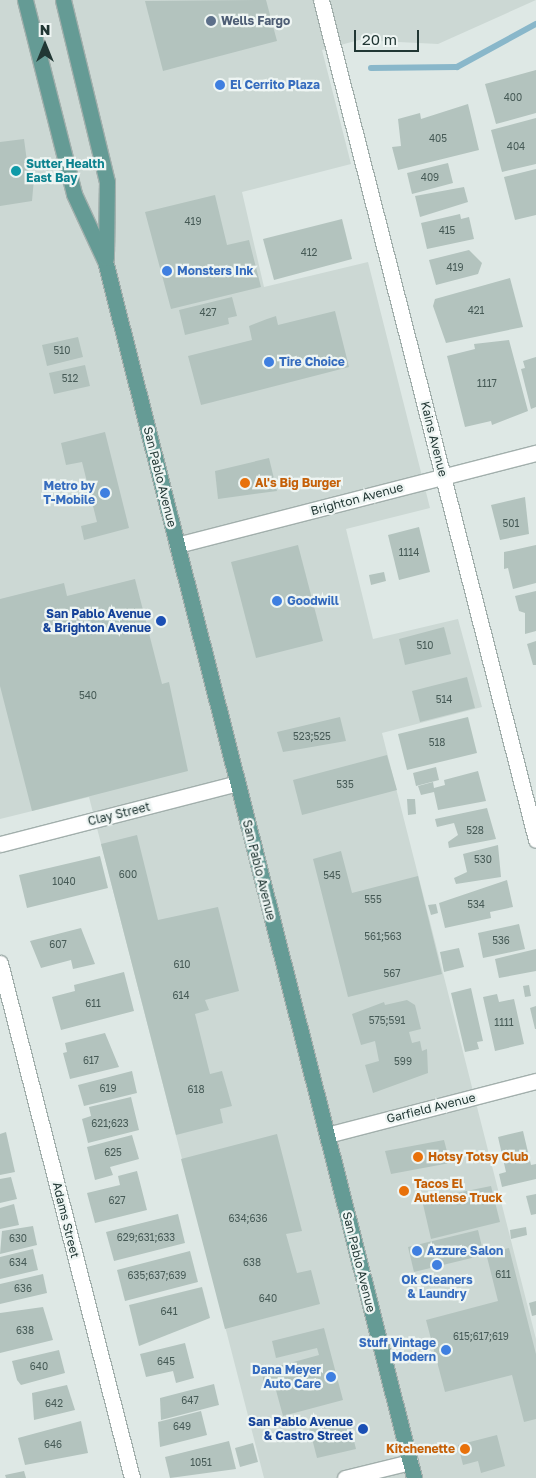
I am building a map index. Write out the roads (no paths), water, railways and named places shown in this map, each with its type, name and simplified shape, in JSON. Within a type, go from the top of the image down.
[{"type":"main road","name":"San Pablo Avenue","points":[[25,0],[74,194],[106,261],[414,1478]]},
{"type":"main road","name":"San Pablo Avenue","points":[[62,0],[107,182],[106,261]]},
{"type":"street","name":"Kains Avenue","points":[[321,0],[333,38],[536,840]]},
{"type":"street","name":"Brighton Avenue","points":[[178,545],[536,453]]},
{"type":"street","name":"Clay Street","points":[[0,844],[237,783]]},
{"type":"street","name":"Adams Street","points":[[0,963],[132,1478]]},
{"type":"street","name":"Garfield Avenue","points":[[327,1135],[536,1081]]},
{"type":"street","points":[[345,1478],[410,1462]]},
{"type":"waterway","points":[[371,68],[457,67],[536,24]]},
{"type":"place","name":"Wells Fargo","points":[[211,21]]},
{"type":"place","name":"El Cerrito Plaza","points":[[220,85]]},
{"type":"place","name":"Sutter Health East Bay","points":[[16,171]]},
{"type":"place","name":"Monsters Ink","points":[[167,271]]},
{"type":"place","name":"Tire Choice","points":[[269,362]]},
{"type":"place","name":"Al's Big Burger","points":[[245,483]]},
{"type":"place","name":"Metro by T-Mobile","points":[[105,493]]},
{"type":"place","name":"Goodwill","points":[[277,601]]},
{"type":"place","name":"San Pablo Avenue & Brighton Avenue","points":[[161,621]]},
{"type":"place","name":"Hotsy Totsy Club","points":[[418,1157]]},
{"type":"place","name":"Tacos El Autlense Truck","points":[[404,1191]]},
{"type":"place","name":"Azzure Salon","points":[[417,1251]]},
{"type":"place","name":"Ok Cleaners & Laundry","points":[[437,1265]]},
{"type":"place","name":"Stuff Vintage Modern","points":[[446,1350]]},
{"type":"place","name":"Dana Meyer Auto Care","points":[[331,1377]]},
{"type":"place","name":"San Pablo Avenue & Castro Street","points":[[363,1429]]},
{"type":"place","name":"Kitchenette","points":[[465,1449]]}]
